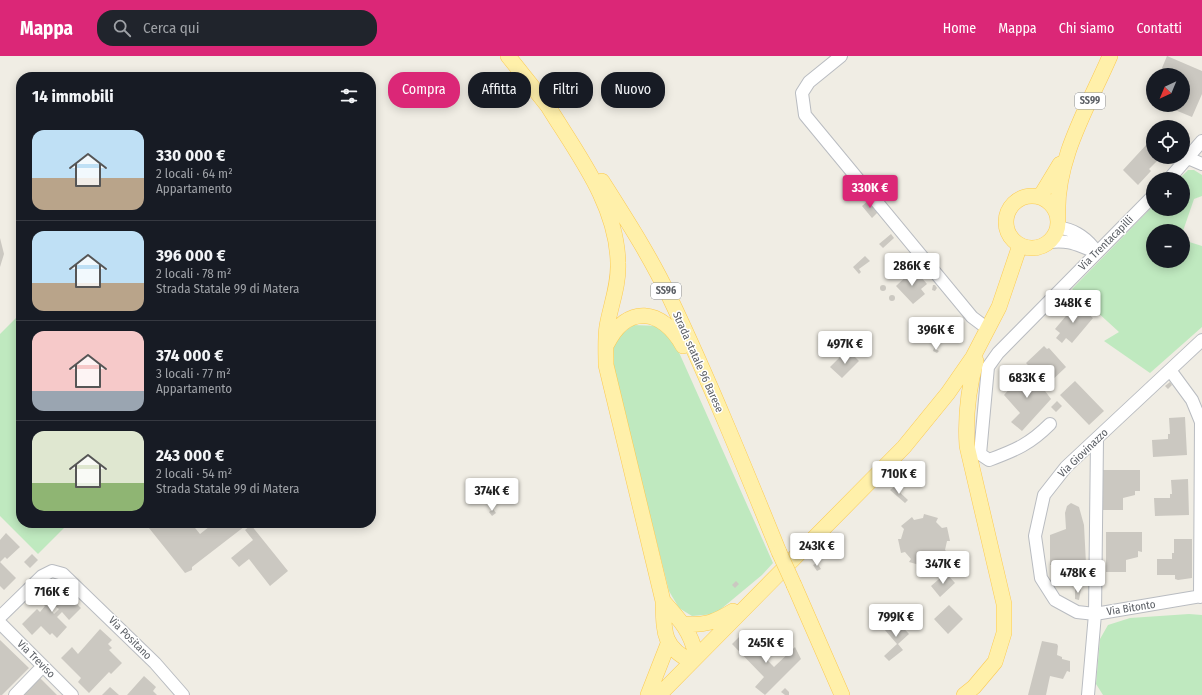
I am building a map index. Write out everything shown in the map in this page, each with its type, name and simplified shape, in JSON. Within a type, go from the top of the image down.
[{"type":"main road","name":"Strada statale 96 Barese","points":[[508,56],[539,94]]},
{"type":"main road","name":"SS99","points":[[1040,197],[1070,146],[1110,56]]},
{"type":"main road","points":[[549,108],[599,190],[616,237],[618,262],[617,283],[605,347],[606,365],[662,601],[664,628],[668,644],[679,655],[694,658]]},
{"type":"main road","name":"Strada statale 96 Barese","points":[[550,108],[591,163],[633,229],[669,296],[842,695]]},
{"type":"main road","name":"SS99","points":[[1058,222],[1058,190],[1070,146]]},
{"type":"main road","points":[[659,695],[904,447],[955,383],[980,344],[1004,296],[1035,248],[1049,242],[1058,222],[1052,204],[1040,197],[1027,197],[1016,202],[1007,216],[1006,225],[1009,233],[1020,245],[1035,248]]},
{"type":"main road","points":[[1004,296],[1020,245]]},
{"type":"main road","points":[[605,347],[613,331],[628,319],[645,316],[661,320],[675,331],[731,436]]},
{"type":"main road","points":[[964,695],[974,687],[995,662],[1004,633],[1004,604],[967,446],[966,420],[969,386],[980,344]]},
{"type":"main road","points":[[662,601],[683,624],[692,639],[694,658]]},
{"type":"main road","points":[[683,624],[697,626],[713,622],[750,602]]},
{"type":"main road","points":[[648,695],[668,644]]},
{"type":"street","points":[[841,56],[810,82],[802,93],[805,115],[972,317],[988,328]]},
{"type":"street","points":[[1190,156],[1202,141]]},
{"type":"street","points":[[1190,159],[1202,164]]},
{"type":"street","points":[[1175,172],[1183,164]]},
{"type":"street","name":"Via Trentacapilli","points":[[1050,424],[1034,440],[1012,452],[989,460],[980,454],[988,367],[998,353],[1146,203]]},
{"type":"street","points":[[1058,222],[1079,234],[1097,252]]},
{"type":"street","points":[[1049,242],[1066,241],[1078,243],[1097,252]]},
{"type":"street","name":"Via Giovinazzo","points":[[1095,614],[1077,612],[1055,600],[1041,578],[1035,536],[1044,495],[1066,467],[1202,340]]},
{"type":"street","points":[[1170,370],[1192,400],[1201,422],[1201,597]]},
{"type":"street","points":[[1095,614],[1097,439]]},
{"type":"street","name":"Via Positano","points":[[0,617],[42,576],[52,571],[63,574],[155,663],[183,695]]},
{"type":"street","name":"Via Bitonto","points":[[1088,695],[1095,614],[1201,597]]},
{"type":"street","name":"Via Treviso","points":[[0,623],[72,695]]},
{"type":"street","points":[[15,695],[43,666]]},
{"type":"green space","points":[[1188,170],[1194,170],[1202,175],[1202,196],[1194,199],[1190,211],[1190,172],[1186,172]]},
{"type":"green space","points":[[1146,213],[1146,216],[1188,216],[1185,224],[1146,224],[1146,268],[1190,268],[1190,242],[1202,246],[1202,327],[1150,373],[1104,341],[1119,332],[1072,289]]},
{"type":"green space","points":[[16,318],[16,528],[64,528],[38,554],[0,516],[0,334]]},
{"type":"green space","points":[[633,325],[659,326],[673,339],[773,563],[762,575],[715,614],[692,616],[679,608],[669,591],[610,356],[612,342]]},
{"type":"green space","points":[[1189,614],[1202,615],[1202,695],[1103,695],[1096,684],[1100,639],[1108,625],[1130,618]]},
{"type":"building","points":[[1167,56],[1202,71],[1202,94],[1192,117],[1180,112],[1190,112],[1190,68],[1162,68]]},
{"type":"building","points":[[1146,145],[1146,164],[1154,164],[1149,169],[1151,171],[1146,172],[1146,176],[1138,185],[1123,170]]},
{"type":"building","points":[[869,200],[878,212],[872,218],[862,206]]},
{"type":"building","points":[[891,234],[894,238],[883,248],[879,244]]},
{"type":"building","points":[[0,238],[4,254],[0,267]]},
{"type":"building","points":[[865,256],[870,261],[859,269],[861,272],[859,274],[853,267]]},
{"type":"building","points":[[914,269],[927,284],[921,289],[925,294],[913,304],[896,286]]},
{"type":"building","points":[[883,285],[886,288],[883,291],[880,288]]},
{"type":"building","points":[[933,285],[937,288],[935,291],[932,290]]},
{"type":"building","points":[[892,295],[895,298],[892,301],[889,298]]},
{"type":"building","points":[[1076,304],[1093,318],[1072,343],[1066,338],[1062,343],[1056,338],[1060,333],[1055,329]]},
{"type":"building","points":[[1044,346],[1047,349],[1049,348],[1066,367],[1047,385],[1026,363]]},
{"type":"building","points":[[934,348],[939,351],[937,353],[933,351]]},
{"type":"building","points":[[850,352],[859,361],[842,378],[830,367],[840,357],[842,359]]},
{"type":"building","points":[[1028,368],[1051,399],[1022,431],[1011,422],[1020,413],[1004,395]]},
{"type":"building","points":[[1075,381],[1104,411],[1089,425],[1060,395]]},
{"type":"building","points":[[1170,382],[1172,385],[1168,389],[1165,386]]},
{"type":"building","points":[[1057,401],[1062,406],[1056,412],[1051,407]]},
{"type":"building","points":[[1185,417],[1187,455],[1153,457],[1152,440],[1168,439],[1168,434],[1170,434],[1169,418]]},
{"type":"building","points":[[1103,470],[1140,470],[1140,491],[1135,491],[1135,495],[1123,498],[1123,510],[1103,510]]},
{"type":"building","points":[[1188,479],[1189,515],[1155,516],[1154,498],[1170,498],[1170,494],[1172,494],[1171,480]]},
{"type":"building","points":[[894,487],[908,500],[905,503],[890,490]]},
{"type":"building","points":[[1071,503],[1079,507],[1084,525],[1086,564],[1050,565],[1050,535],[1066,529],[1065,513],[1067,506]]},
{"type":"building","points":[[493,509],[496,513],[492,516],[489,512]]},
{"type":"building","points":[[924,514],[938,518],[936,522],[942,528],[947,527],[950,541],[947,541],[945,550],[947,552],[936,563],[935,561],[924,562],[923,566],[909,562],[911,559],[905,552],[901,553],[898,539],[901,539],[904,529],[901,526],[912,517],[914,520],[923,518]]},
{"type":"building","points":[[149,528],[195,528],[200,534],[208,528],[243,528],[192,567],[192,570],[185,573]]},
{"type":"building","points":[[247,528],[253,528],[288,571],[270,586],[249,559],[239,567],[231,558],[253,540],[245,530]]},
{"type":"building","points":[[1106,532],[1142,532],[1142,552],[1138,551],[1138,557],[1126,560],[1126,572],[1106,572]]},
{"type":"building","points":[[6,533],[20,547],[7,559],[5,557],[0,562],[0,540]]},
{"type":"building","points":[[1174,539],[1192,539],[1192,578],[1178,580],[1175,579],[1175,575],[1157,575],[1157,559],[1172,559],[1172,553],[1174,553]]},
{"type":"building","points":[[32,554],[38,560],[30,568],[24,562]]},
{"type":"building","points":[[0,562],[16,578],[4,590],[0,586]]},
{"type":"building","points":[[817,563],[821,569],[817,571],[813,565]]},
{"type":"building","points":[[1060,572],[1064,576],[1061,579],[1056,575]]},
{"type":"building","points":[[946,573],[955,583],[940,597],[931,586]]},
{"type":"building","points":[[736,581],[739,584],[735,588],[732,585]]},
{"type":"building","points":[[47,585],[61,599],[68,592],[78,602],[76,603],[81,608],[69,620],[62,612],[57,617],[67,627],[57,638],[52,633],[50,635],[41,626],[32,635],[22,624],[37,609],[40,612],[45,606],[36,597]],"holes":[[[55,606],[59,609],[54,614],[51,610]]]},
{"type":"building","points":[[1075,588],[1081,589],[1079,600],[1075,599]]},
{"type":"building","points":[[949,605],[963,619],[948,634],[934,619]]},
{"type":"building","points":[[895,619],[909,634],[898,644],[903,650],[889,661],[884,656],[897,644],[884,629]]},
{"type":"building","points":[[100,629],[112,640],[108,644],[112,648],[109,650],[122,663],[111,674],[109,672],[89,693],[78,682],[81,678],[61,658],[72,647],[78,654]]},
{"type":"building","points":[[742,634],[774,667],[795,647],[801,659],[765,695],[755,687],[764,677],[732,644]]},
{"type":"building","points":[[0,640],[29,668],[2,695],[0,695]]},
{"type":"building","points":[[1042,641],[1057,644],[1057,655],[1062,657],[1062,659],[1070,661],[1070,672],[1067,671],[1063,679],[1050,676],[1046,695],[1028,695]]},
{"type":"building","points":[[144,676],[156,687],[153,691],[157,695],[127,695]]},
{"type":"building","points":[[39,677],[57,695],[21,695]]},
{"type":"building","points":[[110,687],[119,695],[102,695]]},
{"type":"building","points":[[785,688],[789,692],[789,695],[785,695],[781,692]]}]
